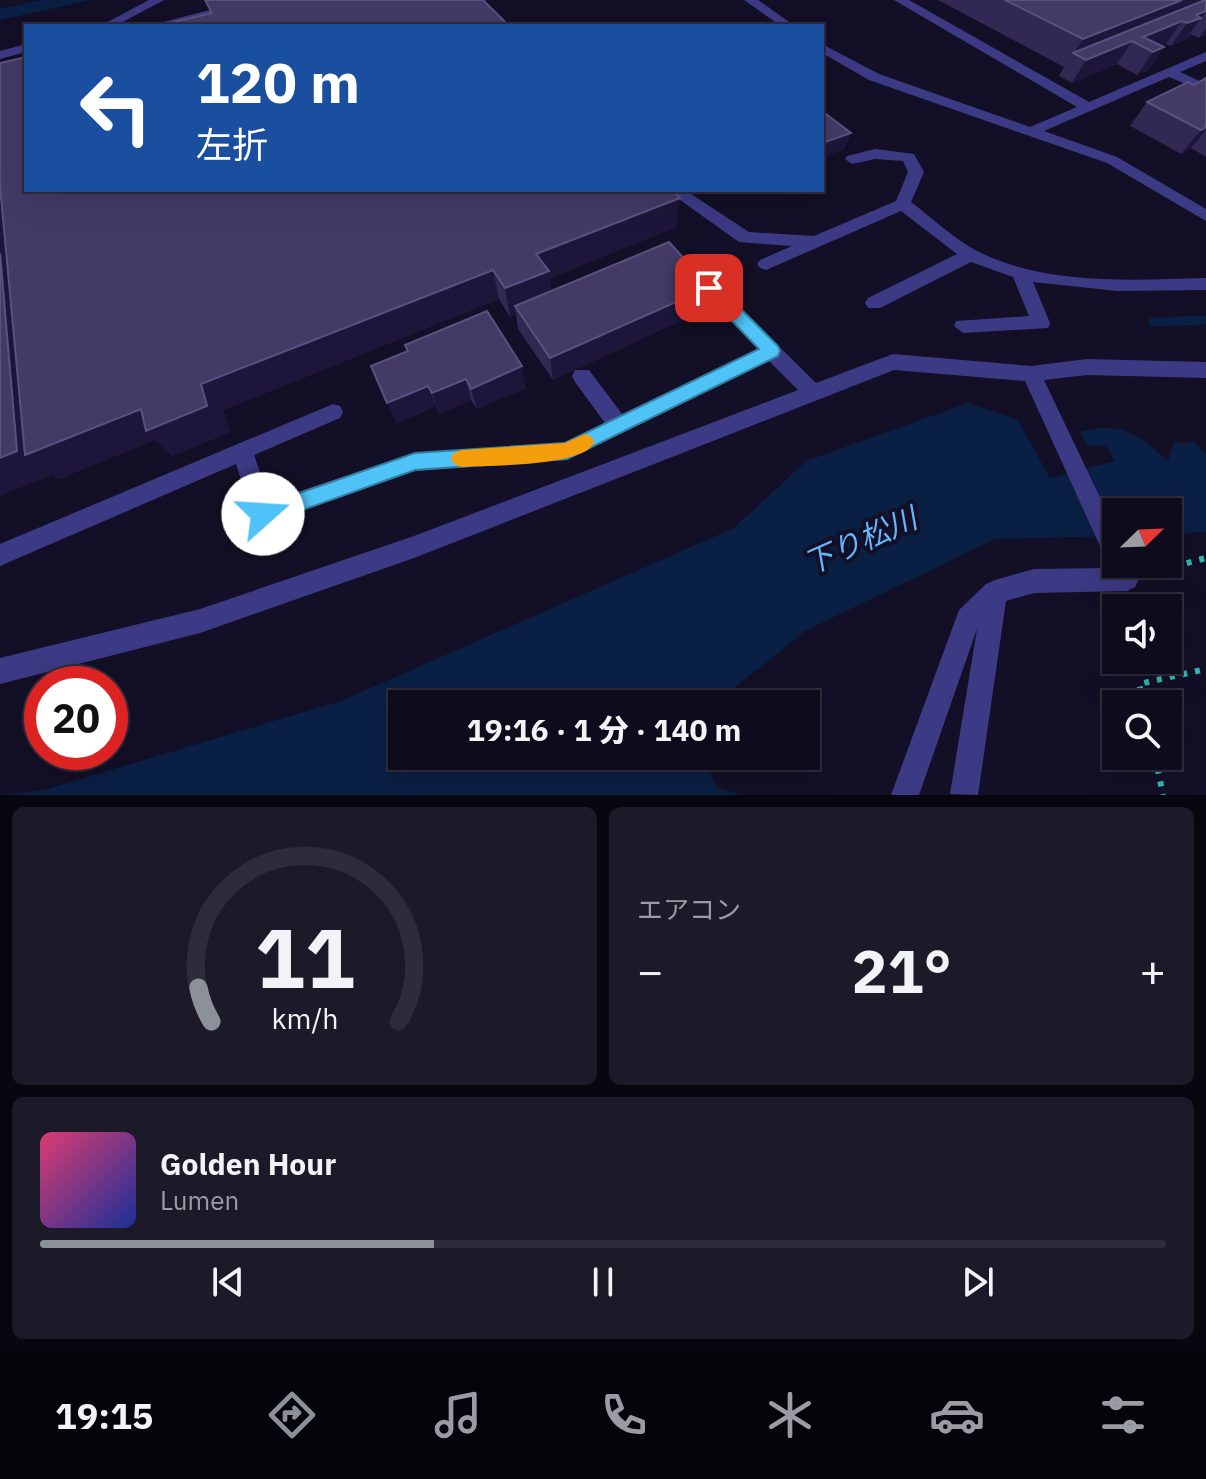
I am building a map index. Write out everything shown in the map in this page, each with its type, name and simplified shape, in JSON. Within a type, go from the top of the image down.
[{"type":"street","points":[[110,24],[158,0]]},
{"type":"street","points":[[162,24],[263,0]]},
{"type":"street","points":[[750,0],[786,24]]},
{"type":"street","points":[[900,0],[1088,107]]},
{"type":"street","points":[[0,55],[24,49]]},
{"type":"street","points":[[824,49],[874,77],[1112,160],[1206,216]]},
{"type":"street","points":[[0,62],[24,56]]},
{"type":"street","points":[[1030,132],[1206,56]]},
{"type":"street","points":[[1169,72],[1206,89]]},
{"type":"street","points":[[766,264],[902,204],[916,172],[909,157],[875,154],[852,159]]},
{"type":"street","points":[[677,192],[745,238],[819,242]]},
{"type":"street","points":[[902,204],[970,255],[1021,275],[1138,286],[1206,284]]},
{"type":"street","points":[[874,303],[970,255]]},
{"type":"street","points":[[678,256],[813,393]]},
{"type":"street","points":[[963,326],[1041,323],[1021,275]]},
{"type":"street","points":[[243,453],[263,514],[415,462],[567,451],[772,351]]},
{"type":"street","points":[[0,671],[200,621],[414,547],[893,362],[1035,383],[1087,367],[1206,370]]},
{"type":"street","points":[[582,376],[619,426]]},
{"type":"street","points":[[1035,383],[1102,526]]},
{"type":"street","points":[[0,555],[333,412]]},
{"type":"street","points":[[905,795],[968,619],[995,592],[1034,581],[1102,572]]},
{"type":"street","points":[[964,794],[995,592]]},
{"type":"path","points":[[1182,561],[1206,558]]},
{"type":"path","points":[[1140,690],[1139,684],[1206,669]]},
{"type":"path","points":[[1158,770],[1163,795]]},
{"type":"water","points":[[41,0],[91,0],[0,20],[0,9]]},
{"type":"water","name":"下り松川","points":[[968,403],[1018,420],[1050,478],[1115,461],[1106,446],[1087,445],[1080,432],[1107,428],[1128,432],[1168,461],[1174,443],[1194,442],[1206,454],[1206,532],[1182,533],[1182,498],[1102,498],[1102,536],[995,539],[805,631],[732,690],[388,690],[388,770],[709,770],[717,788],[744,795],[0,795],[44,790],[111,770],[128,770],[128,765],[341,701],[734,528],[806,461]]},
{"type":"building","points":[[205,0],[483,0],[507,24],[166,24],[212,13]]},
{"type":"building","points":[[1005,0],[1182,0],[1083,39]]},
{"type":"building","points":[[1206,0],[1206,11],[1196,15],[1201,18],[1187,23],[1182,21],[1143,37],[1164,47],[1153,52],[1132,41],[1086,60],[1073,53]]},
{"type":"building","points":[[24,57],[24,192],[674,192],[680,198],[536,254],[549,271],[505,288],[493,270],[201,384],[207,406],[146,431],[141,409],[25,455],[0,186],[0,63]]},
{"type":"building","points":[[1206,78],[1206,127],[1201,130],[1147,102],[1188,82],[1194,85]]},
{"type":"building","points":[[824,113],[851,133],[824,142]]},
{"type":"building","points":[[669,242],[710,287],[550,358],[515,306]]},
{"type":"building","points":[[0,253],[17,451],[0,458]]},
{"type":"building","points":[[487,311],[522,366],[471,389],[466,379],[432,393],[428,386],[387,403],[371,366],[408,351],[405,345]]},
{"type":"waterway","points":[[1153,322],[1206,320]]},
{"type":"slow traffic","points":[[461,458],[567,451],[585,443]]},
{"type":"route","points":[[263,514],[415,462],[567,451],[772,351],[709,288]]}]
